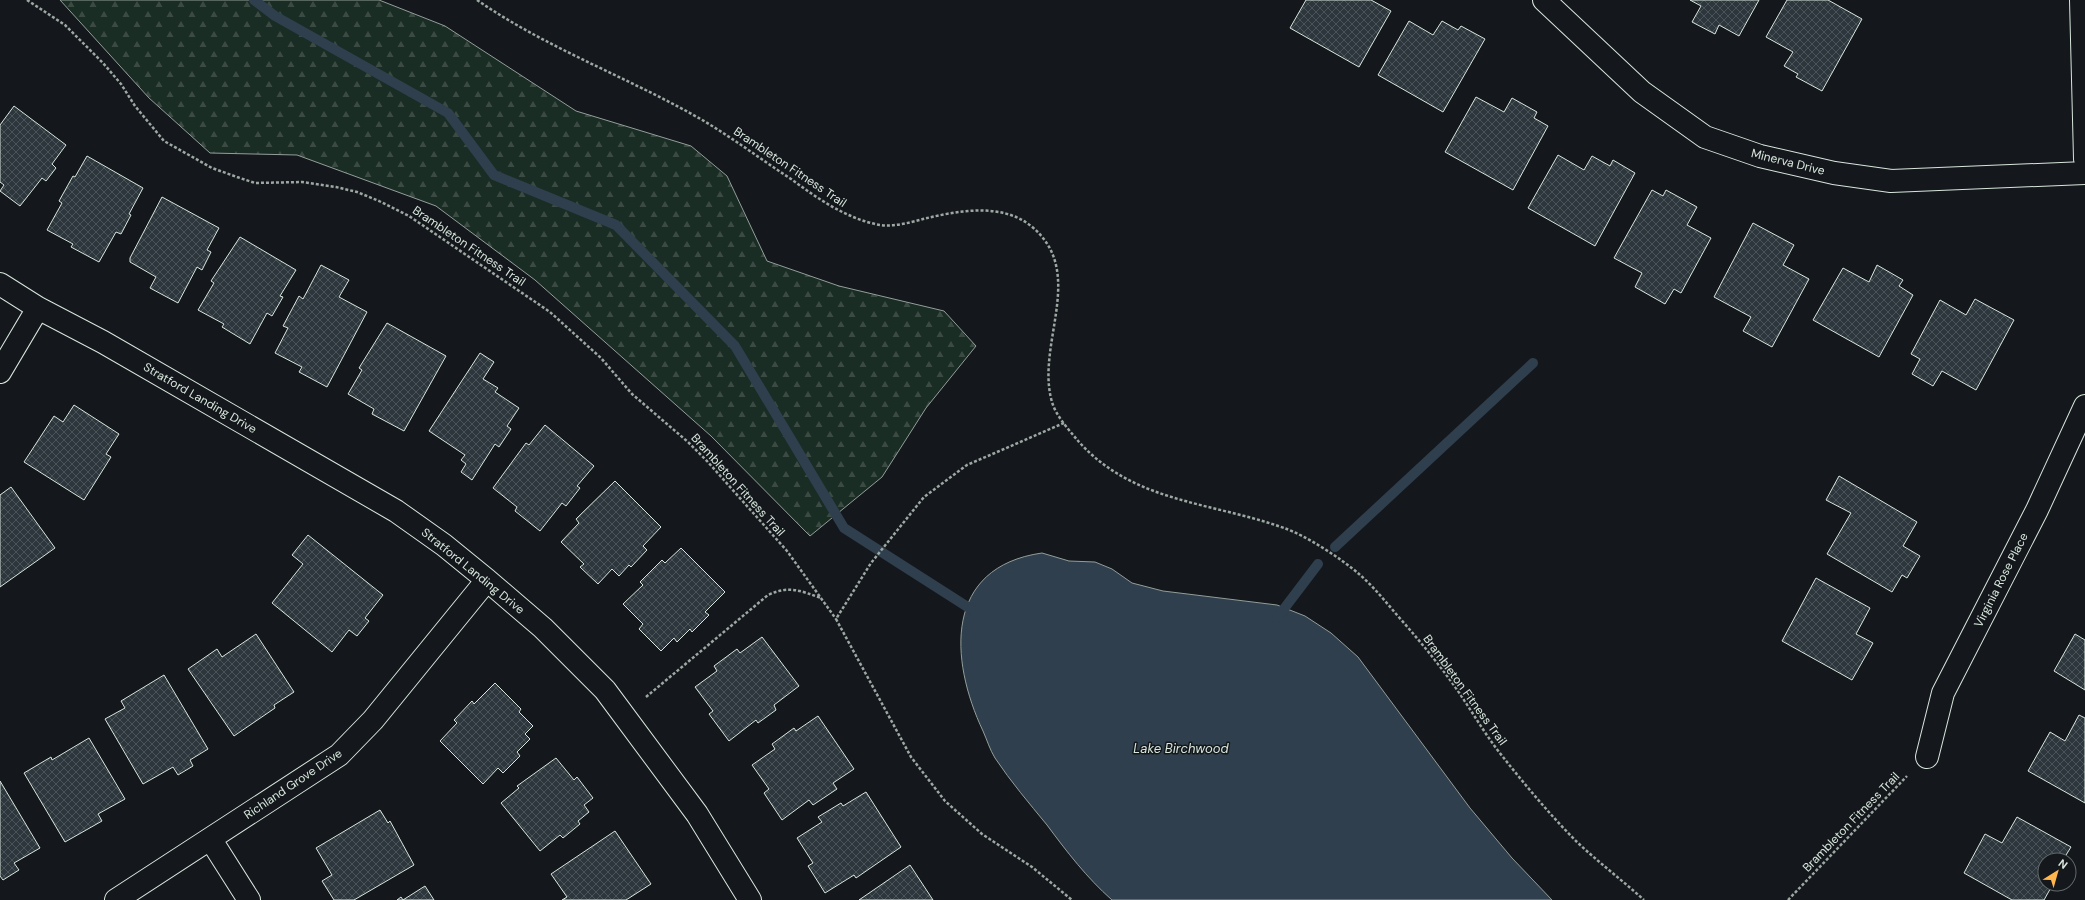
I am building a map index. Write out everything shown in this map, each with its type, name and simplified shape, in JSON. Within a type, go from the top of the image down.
[{"type":"street","name":"Minerva Drive","points":[[1544,0],[1642,92],[1705,137],[1760,156],[1834,173],[1891,181],[2085,173]]},
{"type":"street","points":[[2081,0],[2085,159]]},
{"type":"street","name":"Stratford Landing Drive","points":[[0,284],[38,308],[103,342],[396,511],[444,545],[487,580],[543,628],[605,690],[697,814],[750,900]]},
{"type":"street","points":[[0,372],[38,308]]},
{"type":"street","name":"Virginia Rose Place","points":[[1927,757],[1943,692],[2037,510],[2085,406]]},
{"type":"street","name":"Richland Grove Drive","points":[[116,900],[211,840],[339,755],[373,720],[487,580]]},
{"type":"street","points":[[211,840],[249,900]]},
{"type":"path","name":"Brambleton Fitness Trail","points":[[27,0],[65,25],[103,63],[121,84],[134,106],[164,141],[212,168],[236,178],[255,183],[302,182],[336,187],[357,192],[379,201],[409,216],[550,312],[601,358],[632,394],[688,442],[707,461],[787,551],[836,619],[911,758],[945,801],[982,834],[1032,867],[1072,900]]},
{"type":"path","name":"Brambleton Fitness Trail","points":[[477,0],[528,32],[598,66],[702,120],[732,138],[815,197],[846,215],[885,226],[960,210],[990,211],[1008,215],[1029,224],[1045,240],[1056,263],[1060,285],[1055,311],[1049,378],[1052,404],[1064,423],[1082,445],[1101,462],[1146,490],[1287,529],[1358,573],[1431,653],[1500,755],[1578,842],[1644,900]]},
{"type":"path","points":[[836,619],[871,563],[924,497],[967,465],[1064,423]]},
{"type":"path","points":[[625,715],[768,594],[780,589],[794,589],[822,598]]},
{"type":"path","name":"Brambleton Fitness Trail","points":[[1788,900],[1889,793],[1927,757]]},
{"type":"green space","points":[[60,0],[379,0],[445,26],[576,111],[691,146],[727,176],[767,261],[839,286],[944,311],[976,346],[926,408],[882,477],[810,536],[711,436],[535,280],[436,206],[297,155],[210,153],[149,98]]},
{"type":"water","name":"Lake Birchwood","points":[[1042,553],[1069,561],[1095,562],[1112,569],[1132,583],[1163,591],[1277,605],[1305,616],[1331,633],[1358,657],[1470,808],[1512,858],[1552,900],[1112,900],[1094,883],[1062,845],[995,758],[972,703],[964,675],[961,647],[963,620],[971,596],[987,577],[1010,562]]},
{"type":"building","points":[[1306,0],[1371,0],[1391,11],[1359,67],[1290,28]]},
{"type":"building","points":[[1690,0],[1759,0],[1739,36],[1719,25],[1715,34],[1692,22],[1701,6]]},
{"type":"building","points":[[1787,0],[1828,0],[1862,19],[1822,91],[1796,77],[1798,74],[1784,66],[1793,52],[1766,37]]},
{"type":"building","points":[[1409,21],[1433,35],[1442,21],[1458,30],[1461,26],[1485,39],[1443,112],[1378,75]]},
{"type":"building","points":[[1476,97],[1504,112],[1512,98],[1537,112],[1534,118],[1548,126],[1513,190],[1445,152]]},
{"type":"building","points":[[14,106],[66,145],[52,164],[56,168],[46,181],[42,178],[20,206],[0,191],[4,185],[0,182],[0,125]]},
{"type":"building","points":[[1558,155],[1584,170],[1592,156],[1610,166],[1613,160],[1635,173],[1595,246],[1528,208]]},
{"type":"building","points":[[87,156],[143,188],[129,214],[131,215],[121,234],[116,232],[99,262],[71,247],[73,244],[47,230],[62,203],[59,201],[73,176],[75,177]]},
{"type":"building","points":[[1652,190],[1663,196],[1666,190],[1697,207],[1687,225],[1711,238],[1681,293],[1674,289],[1665,304],[1635,287],[1642,273],[1614,258]]},
{"type":"building","points":[[162,197],[219,228],[207,250],[211,252],[202,270],[197,267],[178,303],[150,288],[156,277],[130,262],[130,258]]},
{"type":"building","points":[[1753,223],[1794,245],[1783,265],[1809,279],[1772,347],[1743,331],[1751,317],[1714,297]]},
{"type":"building","points":[[240,237],[296,270],[280,296],[283,297],[272,316],[267,313],[250,344],[222,327],[224,324],[198,310],[214,283],[211,281]]},
{"type":"building","points":[[321,265],[349,280],[339,297],[367,312],[327,387],[299,372],[302,367],[275,353],[288,328],[283,326],[299,296],[303,299]]},
{"type":"building","points":[[1877,265],[1903,280],[1899,286],[1913,295],[1879,357],[1813,320],[1843,268],[1869,282]]},
{"type":"building","points":[[1975,299],[2014,320],[1976,390],[1942,371],[1933,386],[1912,374],[1920,359],[1911,354],[1940,300],[1966,315]]},
{"type":"building","points":[[387,323],[446,356],[404,431],[372,414],[374,409],[348,394],[362,370],[359,368]]},
{"type":"building","points":[[480,353],[494,362],[483,379],[498,388],[495,392],[519,408],[507,426],[511,429],[499,447],[495,444],[472,480],[461,472],[466,464],[461,460],[465,455],[429,431]]},
{"type":"building","points":[[74,405],[119,434],[106,454],[111,457],[84,500],[24,462],[54,416],[63,422]]},
{"type":"building","points":[[545,425],[594,466],[577,486],[580,488],[566,506],[562,503],[540,531],[515,511],[517,507],[493,488],[526,443],[529,445]]},
{"type":"building","points":[[1839,476],[1917,522],[1903,546],[1920,556],[1907,578],[1902,575],[1892,592],[1827,554],[1851,513],[1826,500]]},
{"type":"building","points":[[615,481],[661,527],[643,546],[647,550],[631,567],[629,565],[619,576],[612,569],[598,584],[580,567],[584,564],[561,542],[579,523],[576,519]]},
{"type":"building","points":[[11,487],[55,548],[0,587],[0,495]]},
{"type":"building","points":[[308,535],[383,595],[365,618],[369,621],[357,636],[349,630],[332,652],[272,603],[303,564],[292,555]]},
{"type":"building","points":[[681,548],[725,592],[705,612],[709,615],[692,632],[690,629],[677,642],[674,638],[661,651],[639,629],[643,624],[623,604],[643,585],[640,582],[662,560],[665,563]]},
{"type":"building","points":[[1816,578],[1870,608],[1856,634],[1873,643],[1852,680],[1782,641]]},
{"type":"building","points":[[256,634],[294,692],[274,705],[275,708],[234,736],[188,669],[217,649],[222,657]]},
{"type":"building","points":[[2075,634],[2085,640],[2085,690],[2054,671]]},
{"type":"building","points":[[762,637],[799,686],[774,705],[776,710],[758,723],[756,720],[729,741],[709,714],[713,711],[695,687],[717,671],[714,666],[737,649],[740,653]]},
{"type":"building","points":[[164,675],[208,749],[190,760],[193,766],[178,775],[173,767],[143,784],[105,719],[125,708],[121,701]]},
{"type":"building","points":[[495,683],[521,709],[519,712],[533,726],[525,734],[530,739],[517,752],[520,756],[503,773],[498,768],[483,784],[440,741],[457,723],[454,720],[472,701],[474,704]]},
{"type":"building","points":[[2079,715],[2085,718],[2085,803],[2028,771],[2050,732],[2065,741]]},
{"type":"building","points":[[818,716],[854,769],[833,783],[837,789],[813,805],[809,800],[782,820],[764,793],[769,789],[752,765],[775,749],[772,744],[794,728],[796,731]]},
{"type":"building","points":[[89,738],[125,799],[98,814],[102,821],[65,842],[24,773],[51,757],[52,760]]},
{"type":"building","points":[[556,758],[574,780],[577,777],[593,798],[584,805],[589,812],[578,821],[580,824],[563,838],[560,835],[540,851],[501,803],[519,788],[517,786]]},
{"type":"building","points":[[0,781],[40,848],[14,863],[19,870],[3,880],[0,876]]},
{"type":"building","points":[[866,792],[901,847],[856,878],[854,875],[825,893],[808,866],[813,863],[797,838],[822,822],[818,817],[841,803],[843,806]]},
{"type":"building","points":[[380,810],[388,823],[390,821],[414,865],[354,900],[334,900],[322,881],[332,875],[316,848]]},
{"type":"building","points":[[2017,817],[2071,847],[2068,852],[2037,852],[2037,892],[2048,892],[2044,900],[2012,900],[1964,873],[1985,834],[2002,843]]},
{"type":"building","points":[[615,831],[651,884],[626,900],[562,900],[567,897],[551,874]]},
{"type":"building","points":[[910,865],[933,900],[859,900]]},
{"type":"building","points":[[425,886],[434,900],[403,900]]},
{"type":"waterway","points":[[254,0],[275,16],[448,113],[494,175],[616,225],[735,346],[844,528],[977,613]]},
{"type":"waterway","points":[[1335,547],[1533,363]]},
{"type":"waterway","points":[[1277,618],[1318,564]]}]
